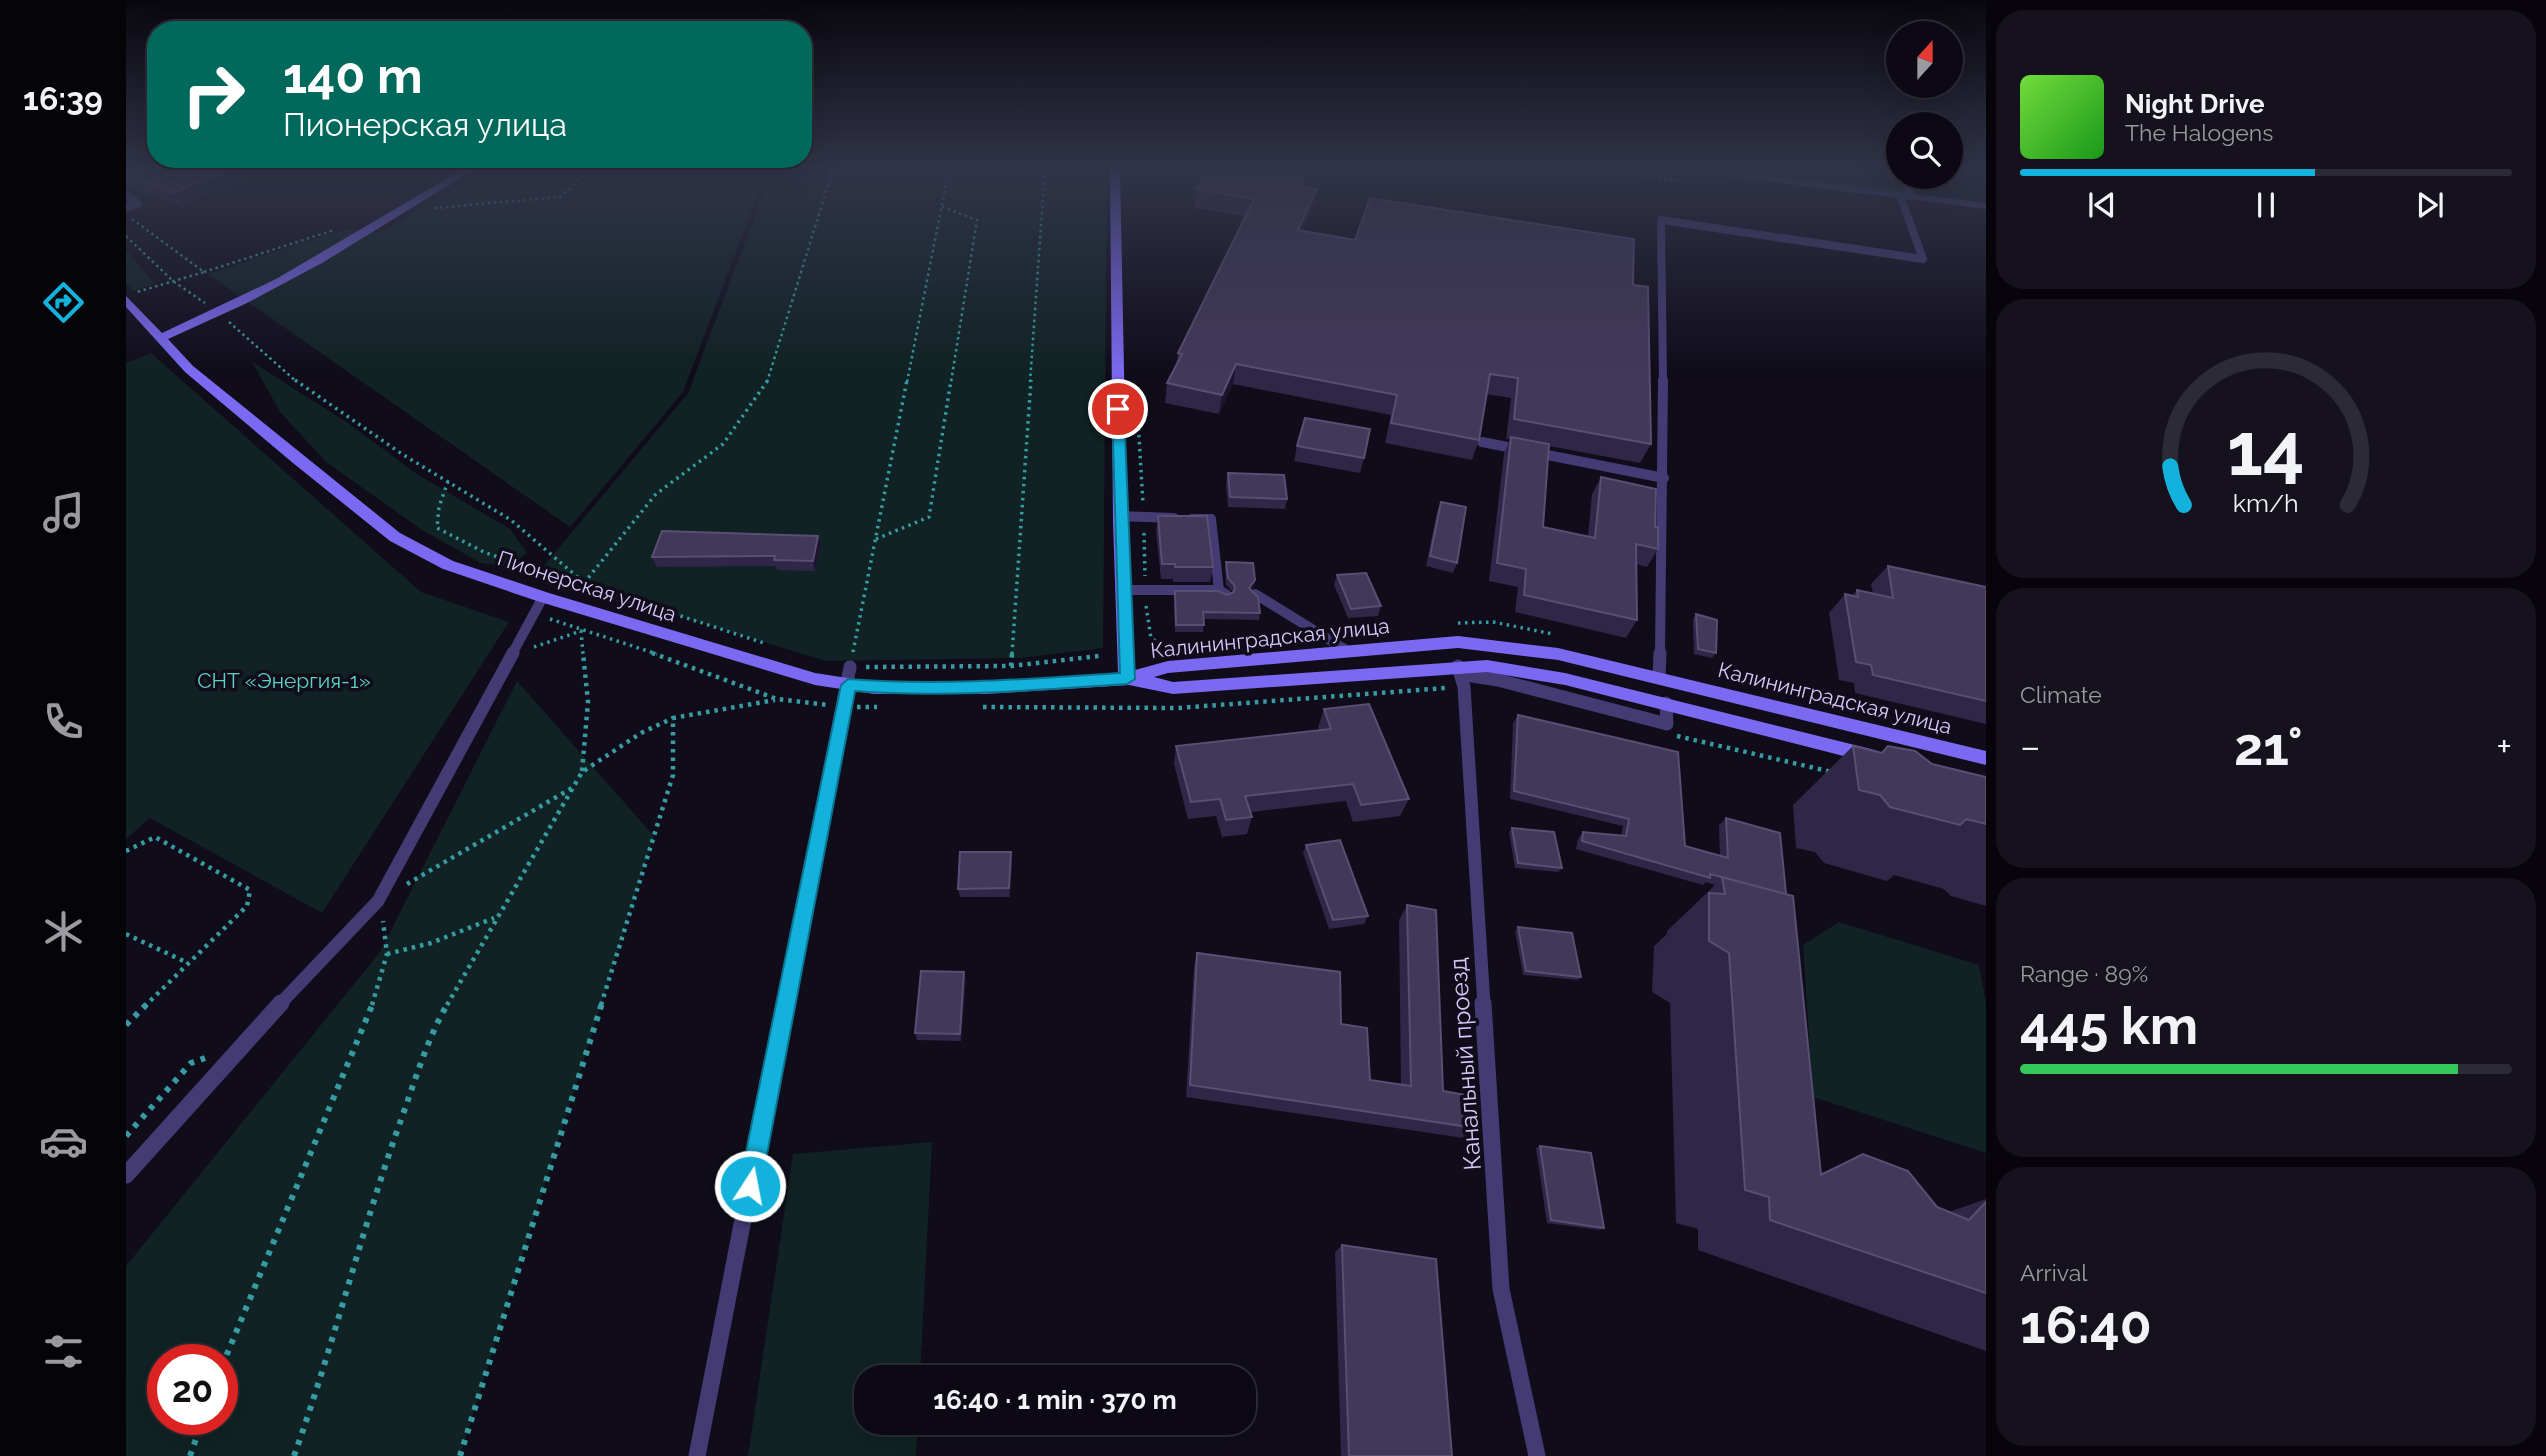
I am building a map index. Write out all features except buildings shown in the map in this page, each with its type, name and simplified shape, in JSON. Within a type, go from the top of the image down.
[{"type":"main road","points":[[160,338],[220,314],[356,237]]},
{"type":"main road","points":[[1116,237],[1119,516],[1127,679]]},
{"type":"main road","name":"Пионерская улица","points":[[131,296],[160,338],[190,369],[278,444],[396,537],[447,565],[542,597],[782,670],[848,685],[900,689],[985,688],[1127,679]]},
{"type":"main road","name":"Калининградская улица","points":[[1127,679],[1168,667],[1458,642],[1492,644],[1558,654],[1986,758]]},
{"type":"main road","name":"Калининградская улица","points":[[1127,679],[1173,688],[1526,671],[1666,703],[1887,761]]},
{"type":"lane","points":[[1659,678],[1664,478],[1661,237]]},
{"type":"lane","points":[[1775,237],[1923,259],[1917,237]]},
{"type":"lane","points":[[1482,442],[1664,478]]},
{"type":"lane","points":[[1119,516],[1211,519],[1223,592],[1124,590]]},
{"type":"lane","points":[[1255,594],[1295,616],[1346,650]]},
{"type":"lane","points":[[126,1175],[352,925],[378,901],[542,597]]},
{"type":"lane","points":[[697,1456],[850,667]]},
{"type":"lane","name":"Канальный проезд","points":[[1461,676],[1501,1289],[1537,1456]]},
{"type":"path","points":[[127,237],[173,281],[220,314],[289,376],[402,454],[511,520],[584,583]]},
{"type":"path","points":[[156,237],[204,272]]},
{"type":"path","points":[[131,296],[313,237]]},
{"type":"path","points":[[584,583],[656,495],[723,444],[767,382],[812,237]]},
{"type":"path","points":[[936,237],[850,667],[1011,666],[1099,656]]},
{"type":"path","points":[[875,539],[929,517],[974,237]]},
{"type":"path","points":[[1011,666],[1040,237]]},
{"type":"path","points":[[448,481],[437,527],[486,553],[775,647]]},
{"type":"path","points":[[552,620],[665,657],[777,699],[843,707],[885,707]]},
{"type":"path","points":[[527,649],[581,631]]},
{"type":"path","points":[[294,1456],[325,1370],[380,1177],[434,1027],[495,918],[525,875],[582,772],[588,702],[581,631]]},
{"type":"path","points":[[969,708],[1178,708],[1461,676]]},
{"type":"path","points":[[582,772],[641,733],[673,718],[777,699]]},
{"type":"path","points":[[460,1456],[673,775],[673,718]]},
{"type":"path","points":[[1666,734],[1841,774]]},
{"type":"path","points":[[401,888],[573,788]]},
{"type":"path","points":[[126,851],[155,837],[250,890],[247,905],[126,1025]]},
{"type":"path","points":[[387,954],[431,943],[495,918]]},
{"type":"path","points":[[231,1344],[375,998],[387,954],[383,921]]},
{"type":"path","points":[[126,934],[188,963]]},
{"type":"path","points":[[190,1456],[197,1435]]},
{"type":"green space","points":[[321,237],[741,237],[683,392],[570,527],[208,274]]},
{"type":"green space","points":[[747,237],[1106,237],[1103,648],[1020,658],[826,661],[538,573],[688,393]]},
{"type":"green space","points":[[126,250],[155,284],[133,291],[126,283]]},
{"type":"green space","name":"СНТ «Энергия-1»","points":[[151,353],[421,592],[509,622],[322,913],[150,818],[126,839],[126,363]]},
{"type":"green space","points":[[252,362],[348,423],[417,474],[510,529],[527,553],[510,567],[481,563],[422,530],[326,462],[280,412]]},
{"type":"green space","points":[[517,681],[654,836],[460,1456],[126,1456],[126,1266],[380,952]]},
{"type":"green space","points":[[1839,922],[1979,965],[1986,1002],[1986,1153],[1813,1097],[1803,945]]},
{"type":"green space","points":[[932,1142],[921,1365],[854,1365],[854,1435],[917,1435],[916,1456],[748,1456],[793,1154]]},
{"type":"route","points":[[750,1186],[848,685],[900,689],[985,688],[1127,679],[1118,409]]}]
